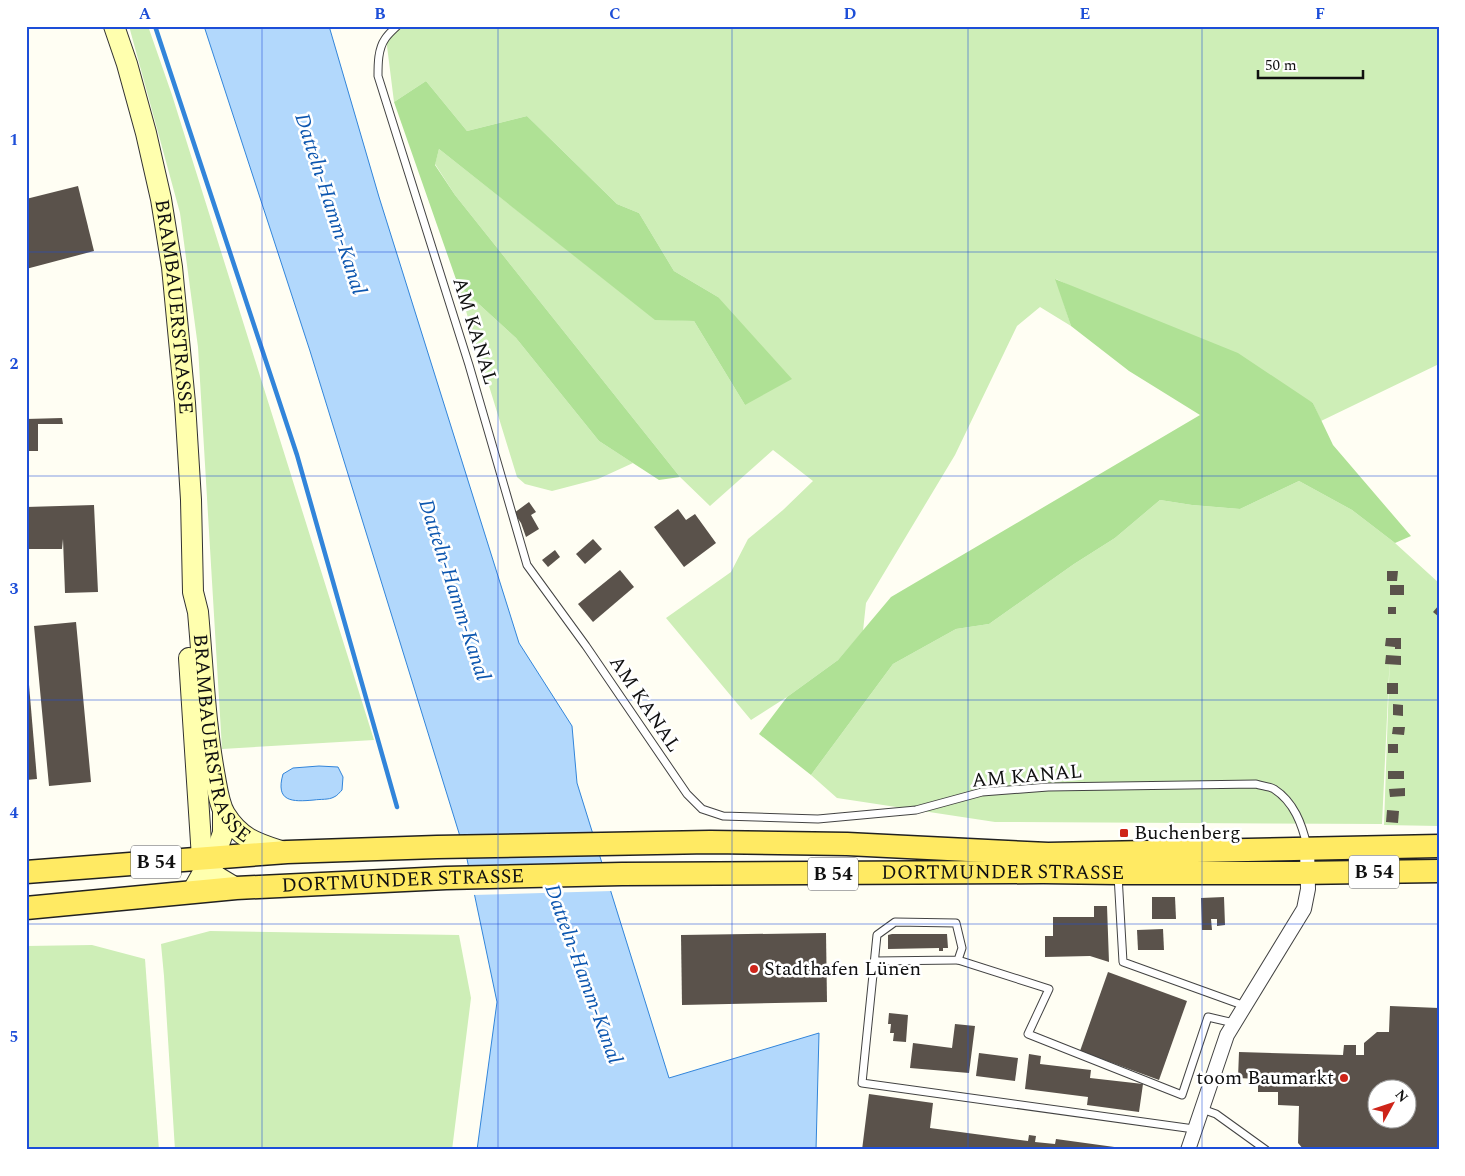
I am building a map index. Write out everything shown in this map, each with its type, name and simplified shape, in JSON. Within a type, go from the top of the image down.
[{"type":"main road","name":"BRAMBAUERSTRASSE","points":[[114,26],[127,64],[146,133],[161,199],[172,267],[185,403],[191,500],[193,592],[198,612],[210,751],[217,786],[223,812],[235,828],[257,844],[287,852]]},
{"type":"main road","name":"BRAMBAUERSTRASSE","points":[[193,592],[186,613],[207,860]]},
{"type":"main road","points":[[192,892],[207,860],[223,833],[223,812]]},
{"type":"main road","name":"DORTMUNDER STRASSE","points":[[26,872],[207,860],[287,852],[437,847],[710,842],[847,844],[1048,854],[1305,839],[1439,846]]},
{"type":"main road","points":[[207,860],[216,876],[236,888]]},
{"type":"main road","name":"DORTMUNDER STRASSE","points":[[26,908],[236,888],[446,878],[622,874],[1043,872],[1118,874],[1439,871]]},
{"type":"street","points":[[1188,1150],[1228,1035],[1304,909],[1309,873],[1305,839]]},
{"type":"lane","name":"AM KANAL","points":[[397,26],[385,39],[378,61],[378,76],[469,365],[526,565],[586,646],[687,794],[702,809],[723,816],[818,819],[916,810],[982,792],[1001,790],[1048,787],[1256,784],[1274,789],[1287,800],[1297,814],[1305,839]]},
{"type":"lane","points":[[1118,874],[1123,962],[1245,1006]]},
{"type":"lane","points":[[958,960],[962,948],[956,923],[895,922],[877,935],[862,1083],[1194,1129]]},
{"type":"lane","points":[[875,961],[958,960],[1049,989],[1028,1034],[1182,1095],[1208,1017],[1235,1024]]},
{"type":"lane","points":[[1202,1109],[1216,1114],[1266,1150]]},
{"type":"green space","points":[[129,26],[148,26],[172,95],[374,740],[222,749],[198,347],[180,213]]},
{"type":"green space","points":[[402,26],[1439,26],[1439,364],[1321,421],[1313,403],[1056,279],[1071,326],[1040,307],[1017,326],[955,455],[866,603],[863,631],[838,660],[787,697],[751,720],[666,618],[731,572],[748,539],[783,510],[813,481],[773,450],[710,506],[680,477],[455,195],[435,164],[439,149],[655,319],[694,321],[745,405],[718,297],[674,271],[639,213],[617,204],[527,116],[467,131],[426,81],[394,102],[386,38]]},
{"type":"green space","points":[[426,81],[467,131],[527,116],[617,204],[639,213],[674,271],[718,297],[792,379],[745,405],[694,321],[655,320],[439,149],[435,165],[455,195],[680,477],[659,480],[599,441],[516,338],[458,285],[394,102]]},
{"type":"green space","points":[[1055,279],[1238,353],[1313,403],[1333,445],[1411,536],[1395,543],[1352,510],[1299,481],[1240,509],[1160,500],[1115,538],[1074,564],[989,624],[956,629],[893,664],[811,775],[759,734],[787,697],[838,660],[891,597],[1200,415],[1129,371],[1071,326]]},
{"type":"green space","points":[[458,285],[516,338],[599,441],[633,463],[598,479],[552,491],[525,484],[517,477]]},
{"type":"green space","points":[[1299,481],[1352,510],[1395,543],[1439,583],[1439,826],[1384,825],[1390,653],[1382,824],[995,822],[837,798],[811,775],[893,664],[956,629],[989,624],[1074,564],[1115,538],[1160,500],[1240,509]]},
{"type":"green space","points":[[210,931],[459,935],[471,998],[452,1150],[175,1150],[161,944]]},
{"type":"green space","points":[[92,945],[145,959],[159,1150],[26,1150],[26,946]]},
{"type":"water","name":"Datteln-Hamm-Kanal","points":[[204,26],[329,26],[379,197],[519,643],[572,726],[577,783],[669,1078],[819,1033],[816,1150],[477,1150],[497,1002],[467,859],[310,351]]},
{"type":"water","points":[[338,767],[343,777],[342,790],[336,796],[327,799],[299,801],[292,800],[283,795],[281,783],[283,774],[293,768]]},
{"type":"pier","points":[[605,865],[612,891],[472,895],[467,869]]},
{"type":"building","points":[[78,186],[94,251],[26,269],[26,199]]},
{"type":"building","points":[[62,418],[63,424],[38,424],[38,451],[26,451],[26,419]]},
{"type":"building","points":[[529,502],[536,512],[531,515],[539,529],[526,537],[521,523],[514,513]]},
{"type":"building","points":[[94,505],[98,592],[65,593],[63,539],[62,549],[26,549],[26,507]]},
{"type":"building","points":[[678,509],[686,520],[695,514],[716,543],[684,567],[654,527]]},
{"type":"building","points":[[593,539],[602,549],[585,564],[576,554]]},
{"type":"building","points":[[555,550],[560,557],[548,567],[542,560]]},
{"type":"building","points":[[620,570],[634,587],[593,622],[578,604]]},
{"type":"building","points":[[1387,571],[1398,571],[1397,581],[1387,581]]},
{"type":"building","points":[[1390,585],[1404,585],[1404,595],[1390,595]]},
{"type":"building","points":[[1439,605],[1439,617],[1433,612]]},
{"type":"building","points":[[1388,607],[1396,607],[1396,614],[1388,614]]},
{"type":"building","points":[[76,622],[91,782],[49,786],[34,626]]},
{"type":"building","points":[[1386,638],[1401,638],[1401,649],[1385,646]]},
{"type":"building","points":[[1386,655],[1401,656],[1401,665],[1385,664]]},
{"type":"building","points":[[26,673],[28,673],[37,779],[26,780]]},
{"type":"building","points":[[1387,683],[1398,683],[1398,694],[1387,694]]},
{"type":"building","points":[[1393,704],[1403,705],[1403,716],[1393,715]]},
{"type":"building","points":[[1393,727],[1405,727],[1404,735],[1392,734]]},
{"type":"building","points":[[1388,744],[1398,744],[1398,753],[1388,753]]},
{"type":"building","points":[[1388,771],[1404,771],[1404,779],[1388,779]]},
{"type":"building","points":[[1405,788],[1405,796],[1390,797],[1389,789]]},
{"type":"building","points":[[1387,810],[1399,811],[1398,823],[1386,822]]},
{"type":"building","points":[[1152,897],[1175,897],[1176,919],[1152,919]]},
{"type":"building","points":[[1224,897],[1225,925],[1217,926],[1217,919],[1211,919],[1212,930],[1202,930],[1201,898]]},
{"type":"building","points":[[1094,906],[1107,906],[1109,962],[1090,956],[1045,957],[1045,936],[1053,936],[1053,917],[1094,917]]},
{"type":"building","points":[[1163,929],[1164,950],[1138,950],[1137,930]]},
{"type":"building","name":"Stadthafen Lünen","points":[[826,933],[827,1002],[682,1005],[681,935]]},
{"type":"building","points":[[947,934],[948,948],[943,948],[943,951],[939,951],[939,948],[888,949],[888,935]]},
{"type":"building","points":[[1108,972],[1187,1001],[1159,1080],[1080,1051]]},
{"type":"building","name":"toom Baumarkt","points":[[1390,1006],[1439,1008],[1439,1150],[1304,1150],[1298,1143],[1299,1106],[1278,1105],[1278,1092],[1258,1092],[1258,1079],[1238,1078],[1239,1052],[1343,1055],[1344,1045],[1356,1045],[1356,1055],[1364,1055],[1364,1043],[1377,1032],[1389,1032]]},
{"type":"building","points":[[889,1013],[908,1015],[906,1042],[893,1041],[894,1033],[890,1033],[891,1024],[888,1024]]},
{"type":"building","points":[[955,1024],[975,1026],[969,1073],[910,1068],[913,1043],[952,1048]]},
{"type":"building","points":[[979,1053],[1018,1058],[1015,1081],[976,1076]]},
{"type":"building","points":[[1029,1054],[1041,1056],[1040,1064],[1091,1070],[1090,1078],[1143,1084],[1139,1112],[1087,1105],[1088,1097],[1025,1089]]},
{"type":"building","points":[[869,1094],[933,1103],[930,1128],[1028,1141],[1029,1135],[1036,1136],[1035,1142],[1055,1144],[1056,1139],[1129,1150],[862,1150]]},
{"type":"waterway","points":[[155,26],[297,455],[397,807]]},
{"type":"place","name":"Buchenberg","points":[[1124,833]]},
{"type":"place","name":"Stadthafen Lünen","points":[[754,969]]},
{"type":"place","name":"toom Baumarkt","points":[[1344,1078]]}]
